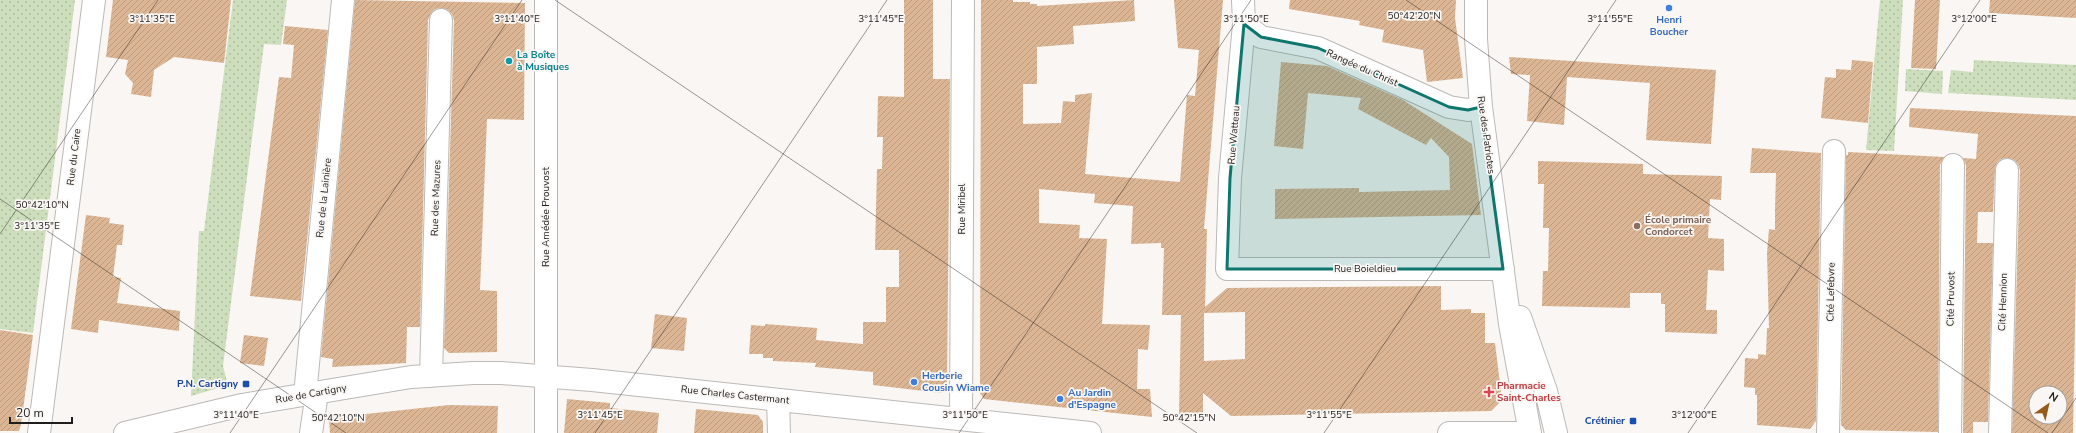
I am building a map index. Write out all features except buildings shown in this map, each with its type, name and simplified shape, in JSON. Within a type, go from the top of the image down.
[{"type":"street","name":"Rue du Caire","points":[[39,433],[94,0]]},
{"type":"street","name":"Rue de la Lainière","points":[[311,433],[311,394],[343,0]]},
{"type":"street","name":"Rue Amédée Prouvost","points":[[546,0],[546,433]]},
{"type":"street","name":"Rue Miribel","points":[[961,419],[963,0]]},
{"type":"street","name":"Rue Watteau","points":[[1227,269],[1231,171],[1244,24],[1243,0]]},
{"type":"street","name":"Rue des Patriotes","points":[[1476,0],[1476,39],[1481,108],[1510,324],[1532,433]]},
{"type":"street","name":"Rue des Mazures","points":[[431,376],[441,20]]},
{"type":"street","name":"Rangée du Christ","points":[[1244,24],[1261,37],[1318,48],[1449,107],[1468,110],[1481,108]]},
{"type":"street","name":"Cité Lefebvre","points":[[1828,433],[1834,151]]},
{"type":"street","name":"Cité Pruvost","points":[[1950,433],[1953,165]]},
{"type":"street","name":"Cité Hennion","points":[[2000,433],[2007,170]]},
{"type":"street","name":"Rue Boieldieu","points":[[1227,269],[1503,269]]},
{"type":"street","name":"Rue des Patriotes","points":[[1503,269],[1546,391],[1556,433]]},
{"type":"street","name":"Rue Charles Castermant","points":[[379,382],[431,376],[501,373],[778,400],[1090,433]]},
{"type":"street","name":"Rue de Cartigny","points":[[125,433],[171,424],[224,409],[379,382]]},
{"type":"street","points":[[778,400],[779,433]]},
{"type":"street","points":[[1449,433],[1503,433]]},
{"type":"street","points":[[1499,433],[1523,433]]},
{"type":"highlighted area","points":[[1244,24],[1261,37],[1318,48],[1449,107],[1468,110],[1481,107],[1503,269],[1227,269],[1230,178]]},
{"type":"green space","points":[[0,0],[75,0],[33,333],[0,329]]},
{"type":"green space","points":[[233,0],[287,0],[281,45],[264,44],[223,366],[228,385],[191,396],[199,231],[204,231]]},
{"type":"green space","points":[[1880,0],[1903,0],[1894,151],[1866,150]]},
{"type":"green space","points":[[1974,60],[2076,65],[2076,100],[1948,93],[1951,70],[1973,72]]},
{"type":"green space","points":[[1906,69],[1943,71],[1942,94],[1905,91]]},
{"type":"place","name":"Henri Boucher","points":[[1669,8]]},
{"type":"place","name":"La Boîte à Musiques","points":[[509,61]]},
{"type":"place","name":"École primaire Condorcet","points":[[1637,226]]},
{"type":"place","name":"Herberie Cousin Wiame","points":[[914,382]]},
{"type":"place","name":"P.N. Cartigny","points":[[246,384]]},
{"type":"place","name":"Pharmacie Saint-Charles","points":[[1489,392]]},
{"type":"place","name":"Au Jardin d'Espagne","points":[[1060,399]]},
{"type":"place","name":"Crétinier","points":[[1633,421]]}]
